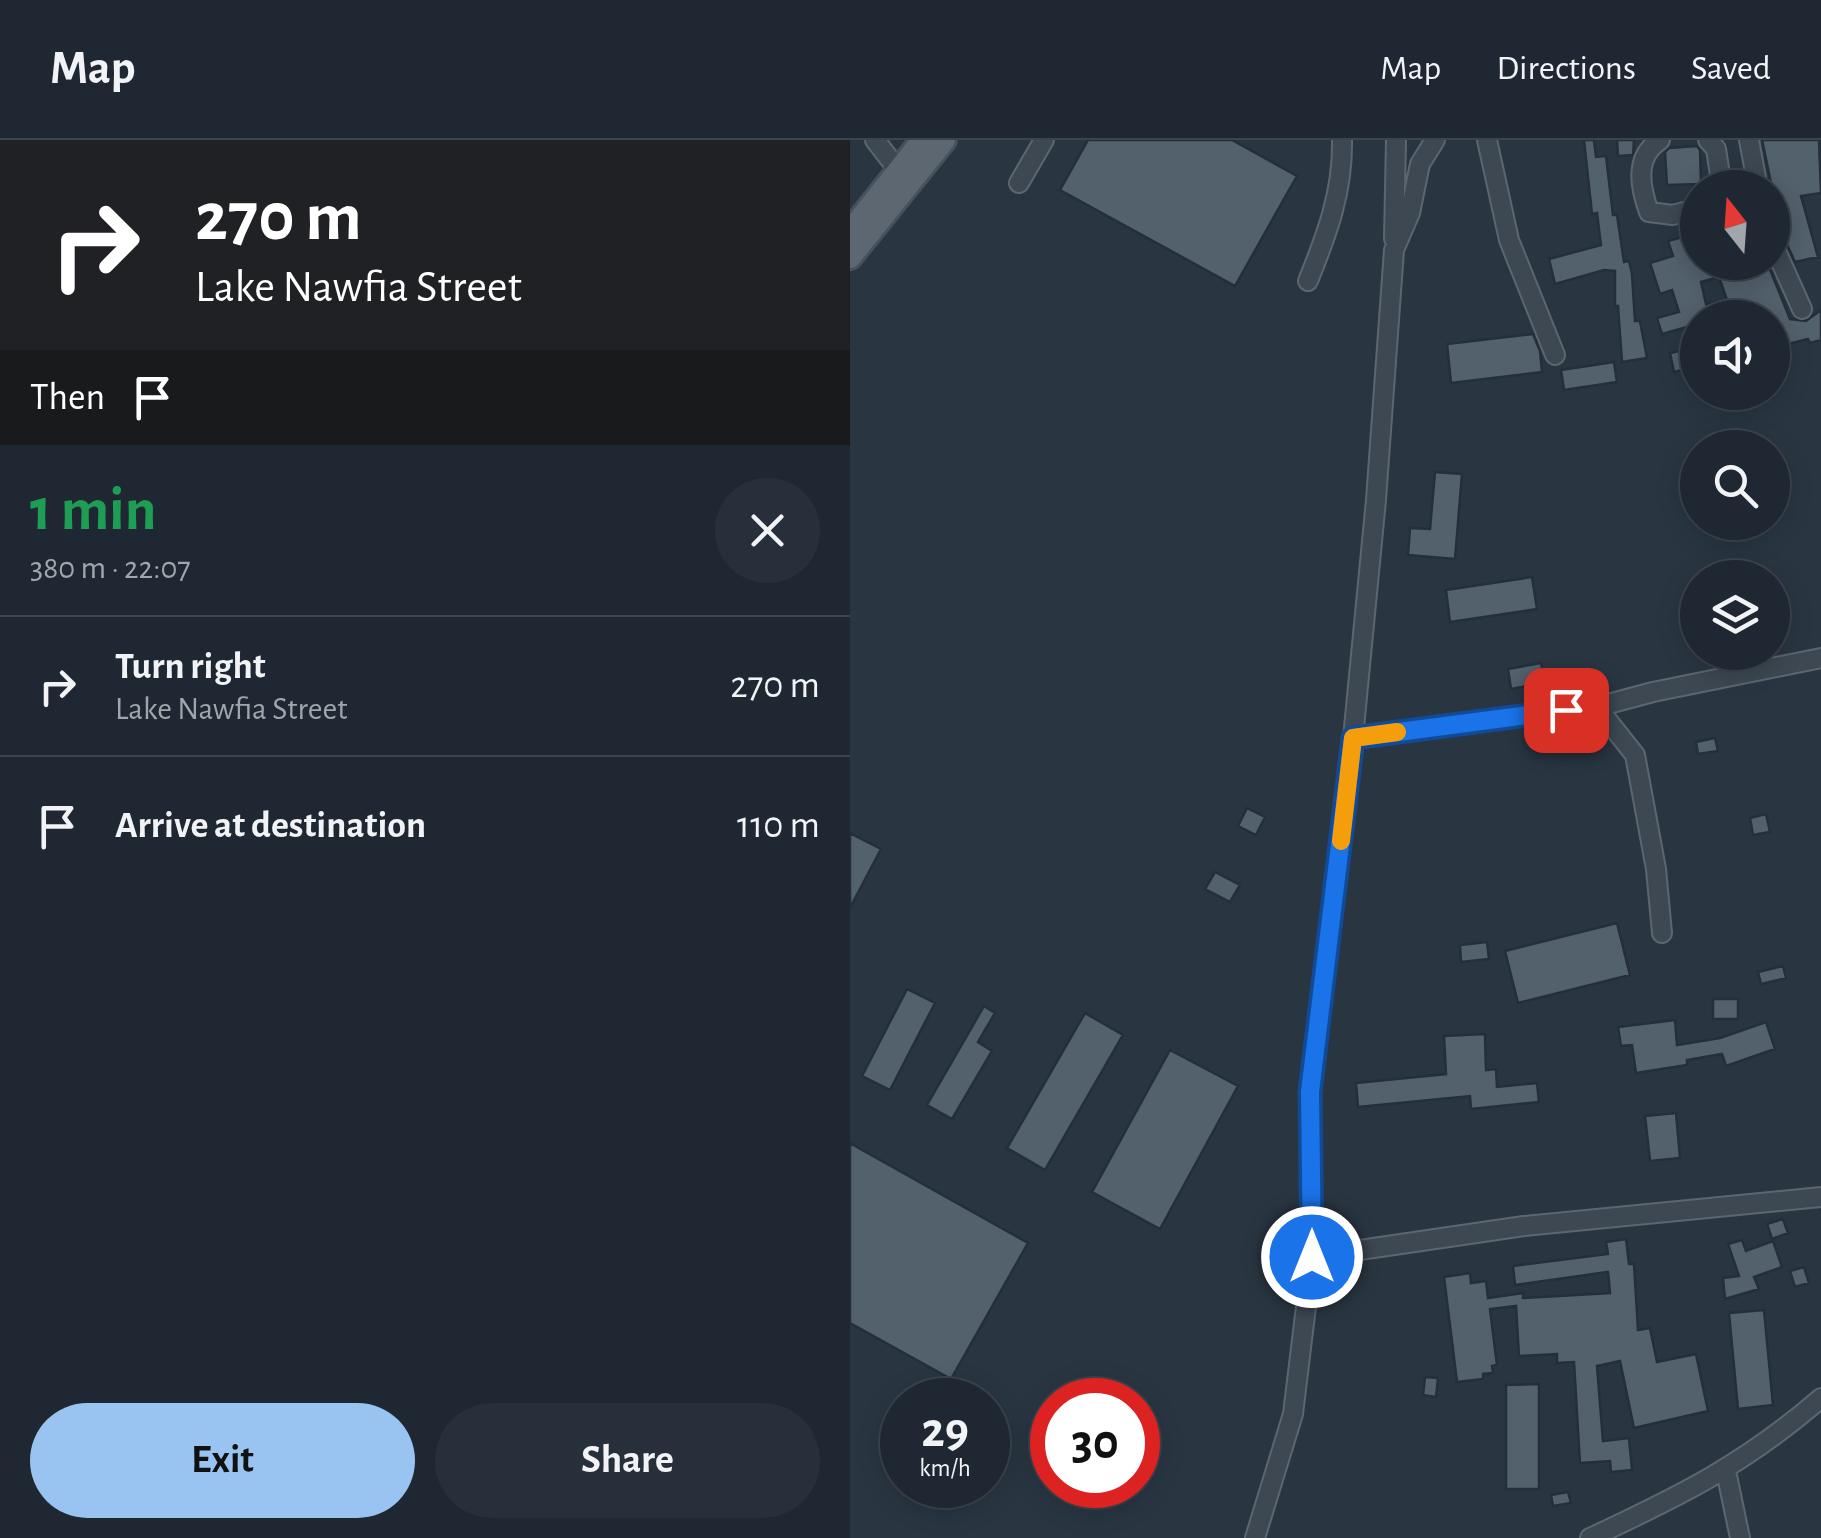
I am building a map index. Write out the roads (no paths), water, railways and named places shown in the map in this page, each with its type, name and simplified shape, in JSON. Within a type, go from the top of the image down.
[{"type":"main road","points":[[850,232],[934,142]]},
{"type":"main road","points":[[850,257],[903,177]]},
{"type":"street","points":[[876,140],[903,177]]},
{"type":"street","points":[[1019,184],[1044,140]]},
{"type":"street","points":[[1308,281],[1334,217],[1342,140]]},
{"type":"street","points":[[1255,1538],[1292,1414],[1312,1257],[1310,1092],[1353,738],[1376,500],[1394,250],[1396,140]]},
{"type":"street","points":[[1394,250],[1410,212],[1420,164],[1435,140]]},
{"type":"street","points":[[1487,140],[1509,240],[1555,355]]},
{"type":"street","points":[[1660,140],[1651,146],[1638,182],[1650,212],[1680,213]]},
{"type":"street","points":[[1708,140],[1716,149],[1719,170]]},
{"type":"street","points":[[1749,140],[1755,170]]},
{"type":"street","points":[[1789,280],[1802,309]]},
{"type":"street","points":[[1353,738],[1596,707],[1821,658]]},
{"type":"street","points":[[1596,707],[1635,755],[1656,869],[1662,933]]},
{"type":"street","points":[[1312,1257],[1524,1226],[1821,1197]]},
{"type":"street","points":[[1590,1538],[1726,1471],[1785,1430],[1821,1398]]},
{"type":"street","points":[[1726,1471],[1740,1538]]}]
